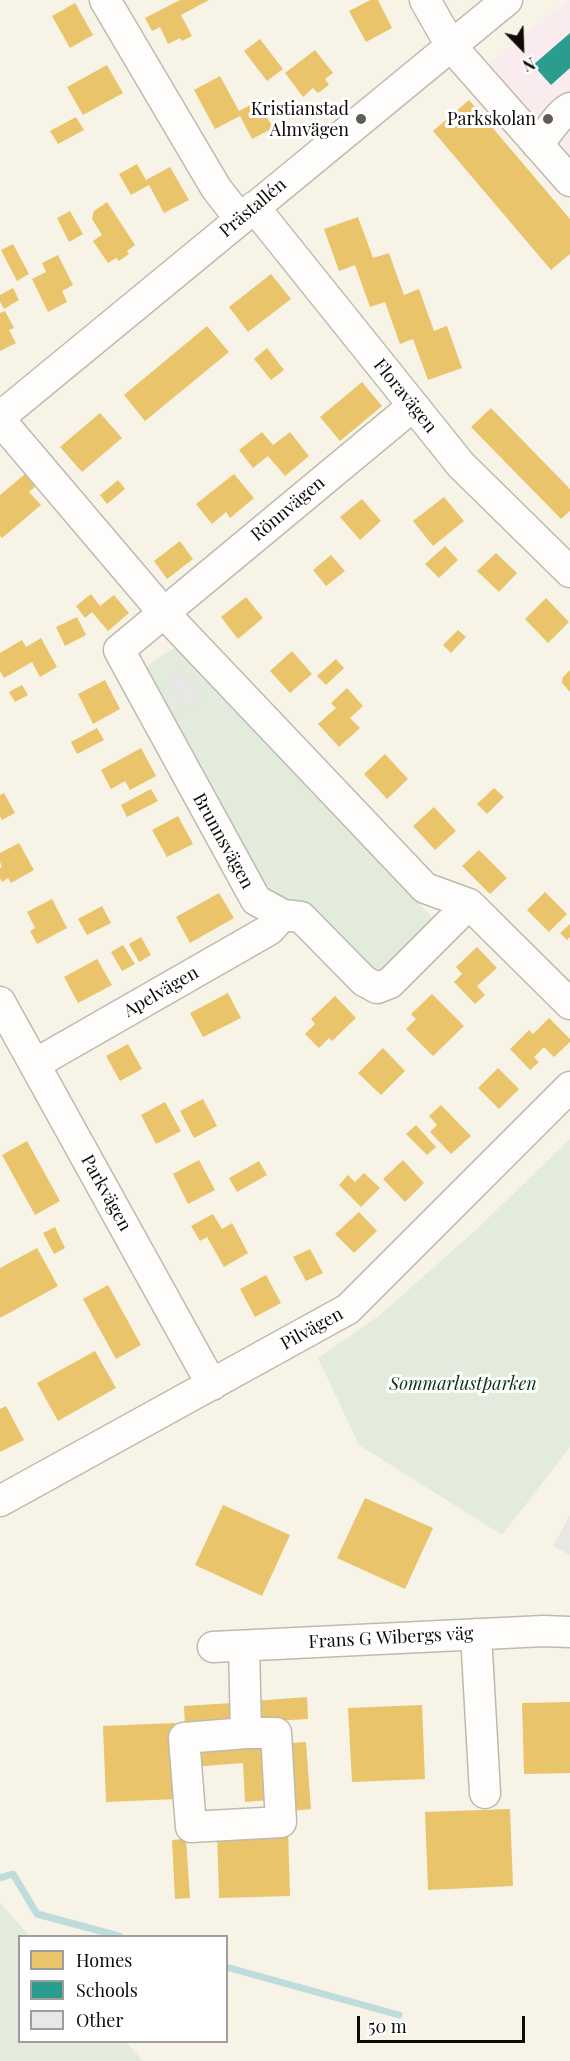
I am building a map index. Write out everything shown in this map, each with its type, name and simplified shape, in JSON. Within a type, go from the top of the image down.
[{"type":"street","name":"Floravägen","points":[[105,0],[216,188],[247,213],[461,465],[570,572]]},
{"type":"street","points":[[425,0],[451,46],[570,181]]},
{"type":"street","name":"Prästallén","points":[[0,419],[507,0]]},
{"type":"street","points":[[537,144],[546,136],[560,116],[570,108]]},
{"type":"street","name":"Rönnvägen","points":[[163,612],[413,406]]},
{"type":"street","points":[[0,419],[163,612],[425,888],[469,904],[570,1004]]},
{"type":"street","name":"Brunnsvägen","points":[[163,612],[119,650],[256,900],[283,915],[301,917],[364,981],[377,988],[390,983],[469,904]]},
{"type":"street","name":"Apelvägen","points":[[35,1064],[269,930],[283,915]]},
{"type":"street","name":"Parkvägen","points":[[0,1002],[212,1385]]},
{"type":"street","name":"Pilvägen","points":[[0,1501],[348,1309],[570,1087]]},
{"type":"street","name":"Frans G Wibergs väg","points":[[213,1647],[544,1631],[570,1632]]},
{"type":"street","points":[[476,1634],[485,1793]]},
{"type":"street","points":[[244,1646],[246,1733]]},
{"type":"shaded area","name":"Parkskolan","points":[[570,0],[570,168],[482,69]]},
{"type":"green space","points":[[178,645],[431,916],[431,927],[385,972],[372,976],[307,911],[273,891],[253,874],[141,670]]},
{"type":"green space","name":"Sommarlustparken","points":[[570,1139],[570,1447],[502,1535],[359,1445],[318,1358],[380,1315],[478,1228]]},
{"type":"green space","points":[[0,1903],[29,1935],[18,1935],[18,2043],[127,2043],[143,2061],[0,2061]]},
{"type":"building: Homes","points":[[180,0],[209,0],[181,15],[192,36],[182,41],[180,38],[168,44],[160,27],[152,31],[145,18]]},
{"type":"building: Homes","points":[[370,0],[378,0],[392,28],[366,42],[349,11]]},
{"type":"building: Homes","points":[[75,3],[93,35],[70,48],[52,16]]},
{"type":"building: Homes","points":[[260,39],[283,69],[267,81],[244,51]]},
{"type":"building: Homes","points":[[315,50],[333,73],[325,79],[329,85],[318,93],[313,88],[303,97],[285,73]]},
{"type":"building: Homes","points":[[107,65],[123,93],[83,115],[67,87]]},
{"type":"building: Homes","points":[[220,76],[239,111],[258,101],[273,128],[252,139],[240,116],[215,129],[194,90]]},
{"type":"building: Homes","points":[[469,100],[570,219],[570,254],[551,270],[433,131]]},
{"type":"building: Homes","points":[[76,117],[84,130],[58,144],[50,131]]},
{"type":"building: Homes","points":[[137,164],[146,180],[170,167],[189,200],[164,213],[149,185],[131,195],[119,174]]},
{"type":"building: Homes","points":[[107,202],[135,245],[127,251],[129,254],[119,261],[116,258],[108,263],[93,241],[102,235],[92,219],[94,211]]},
{"type":"building: Homes","points":[[70,211],[83,234],[69,242],[57,218]]},
{"type":"building: Homes","points":[[358,217],[373,258],[389,253],[404,295],[419,289],[434,331],[447,326],[462,368],[428,380],[413,339],[400,344],[385,302],[370,307],[355,265],[339,271],[324,229]]},
{"type":"building: Homes","points":[[13,244],[29,274],[17,281],[1,250]]},
{"type":"building: Homes","points":[[58,255],[73,285],[62,291],[67,302],[48,312],[32,279],[46,272],[42,263]]},
{"type":"building: Homes","points":[[271,274],[291,299],[248,332],[229,307]]},
{"type":"building: Homes","points":[[13,288],[19,300],[4,309],[0,302],[0,295]]},
{"type":"building: Homes","points":[[5,311],[14,328],[9,330],[16,343],[0,351],[0,313]]},
{"type":"building: Homes","points":[[207,326],[229,352],[145,421],[124,395]]},
{"type":"building: Homes","points":[[267,348],[284,370],[271,380],[254,359]]},
{"type":"building: Homes","points":[[362,382],[382,406],[340,441],[320,417]]},
{"type":"building: Homes","points":[[491,408],[570,489],[570,511],[561,519],[471,427]]},
{"type":"building: Homes","points":[[100,413],[122,438],[82,472],[60,447]]},
{"type":"building: Homes","points":[[262,432],[273,445],[290,432],[309,456],[285,476],[268,456],[253,468],[239,450]]},
{"type":"building: Homes","points":[[25,474],[36,486],[29,492],[41,505],[2,538],[0,536],[0,495]]},
{"type":"building: Homes","points":[[234,474],[254,498],[230,518],[226,512],[212,524],[196,504]]},
{"type":"building: Homes","points":[[118,480],[125,489],[107,504],[100,495]]},
{"type":"building: Homes","points":[[444,497],[464,521],[433,546],[413,521]]},
{"type":"building: Homes","points":[[362,499],[381,521],[360,540],[340,517]]},
{"type":"building: Homes","points":[[180,541],[193,559],[167,579],[154,561]]},
{"type":"building: Homes","points":[[445,546],[458,560],[439,578],[425,564]]},
{"type":"building: Homes","points":[[496,553],[517,573],[499,592],[477,571]]},
{"type":"building: Homes","points":[[331,555],[345,571],[326,586],[313,570]]},
{"type":"building: Homes","points":[[91,594],[100,606],[114,595],[129,613],[108,631],[92,612],[85,618],[76,606]]},
{"type":"building: Homes","points":[[246,597],[263,618],[238,639],[221,617]]},
{"type":"building: Homes","points":[[546,598],[569,622],[548,643],[525,619]]},
{"type":"building: Homes","points":[[77,617],[86,635],[65,646],[56,627]]},
{"type":"building: Homes","points":[[458,630],[466,637],[451,653],[443,645]]},
{"type":"building: Homes","points":[[41,638],[57,667],[40,677],[32,662],[4,678],[0,671],[0,653],[22,640],[26,647]]},
{"type":"building: Homes","points":[[292,651],[312,674],[290,693],[270,671]]},
{"type":"building: Homes","points":[[336,659],[344,668],[326,685],[317,676]]},
{"type":"building: Homes","points":[[570,670],[570,692],[562,683],[563,677]]},
{"type":"building: Homes","points":[[105,680],[120,709],[93,724],[78,694]]},
{"type":"building: Homes","points":[[22,685],[28,695],[15,702],[9,692]]},
{"type":"building: Homes","points":[[347,688],[363,706],[350,718],[360,728],[339,747],[318,724],[336,708],[331,703]]},
{"type":"building: Homes","points":[[97,728],[104,740],[77,754],[71,742]]},
{"type":"building: Homes","points":[[141,748],[156,776],[130,790],[125,781],[111,789],[101,770]]},
{"type":"building: Homes","points":[[385,754],[408,779],[387,799],[364,774]]},
{"type":"building: Homes","points":[[494,788],[504,797],[487,814],[477,804]]},
{"type":"building: Homes","points":[[151,789],[158,801],[127,817],[121,805]]},
{"type":"building: Homes","points":[[4,793],[15,813],[2,820],[0,795]]},
{"type":"building: Homes","points":[[434,807],[456,831],[435,850],[413,826]]},
{"type":"building: Homes","points":[[178,816],[193,844],[167,857],[152,830]]},
{"type":"building: Homes","points":[[19,843],[34,870],[11,883],[8,878],[2,882],[0,853]]},
{"type":"building: Homes","points":[[479,850],[507,878],[490,894],[462,866]]},
{"type":"building: Homes","points":[[545,892],[567,914],[549,932],[527,910]]},
{"type":"building: Homes","points":[[219,893],[234,918],[190,943],[176,917]]},
{"type":"building: Homes","points":[[52,899],[67,928],[37,944],[30,931],[35,928],[27,912]]},
{"type":"building: Homes","points":[[102,906],[111,923],[87,935],[78,919]]},
{"type":"building: Homes","points":[[570,924],[570,937],[567,940],[560,933]]},
{"type":"building: Homes","points":[[141,937],[151,955],[139,962],[129,944]]},
{"type":"building: Homes","points":[[123,945],[135,964],[122,971],[111,952]]},
{"type":"building: Homes","points":[[477,947],[497,968],[477,986],[485,995],[475,1004],[454,982],[462,974],[456,967]]},
{"type":"building: Homes","points":[[97,959],[112,985],[78,1003],[64,977]]},
{"type":"building: Homes","points":[[228,993],[241,1018],[203,1037],[190,1013]]},
{"type":"building: Homes","points":[[432,994],[464,1026],[433,1056],[406,1029],[416,1019],[411,1014]]},
{"type":"building: Homes","points":[[335,996],[356,1018],[332,1041],[329,1038],[319,1048],[305,1034],[315,1024],[311,1019]]},
{"type":"building: Homes","points":[[549,1018],[570,1039],[570,1042],[554,1057],[544,1047],[534,1057],[539,1062],[530,1070],[510,1049],[529,1030],[533,1034]]},
{"type":"building: Homes","points":[[128,1044],[142,1069],[120,1081],[106,1056]]},
{"type":"building: Homes","points":[[383,1048],[405,1071],[381,1095],[358,1073]]},
{"type":"building: Homes","points":[[498,1068],[519,1089],[499,1109],[478,1088]]},
{"type":"building: Homes","points":[[203,1099],[217,1126],[194,1138],[180,1111]]},
{"type":"building: Homes","points":[[165,1102],[181,1131],[156,1144],[141,1115]]},
{"type":"building: Homes","points":[[441,1105],[471,1136],[451,1154],[430,1132],[437,1125],[429,1116]]},
{"type":"building: Homes","points":[[416,1125],[436,1147],[427,1155],[406,1134]]},
{"type":"building: Homes","points":[[27,1141],[60,1201],[35,1215],[2,1155]]},
{"type":"building: Homes","points":[[199,1160],[215,1190],[188,1204],[173,1174]]},
{"type":"building: Homes","points":[[403,1160],[424,1183],[405,1202],[383,1179]]},
{"type":"building: Homes","points":[[259,1161],[267,1175],[237,1192],[229,1178]]},
{"type":"building: Homes","points":[[364,1173],[380,1188],[361,1207],[339,1185],[348,1175],[355,1182]]},
{"type":"building: Homes","points":[[359,1212],[377,1231],[354,1253],[335,1234]]},
{"type":"building: Homes","points":[[213,1214],[222,1229],[232,1223],[248,1253],[224,1267],[207,1237],[200,1241],[191,1226]]},
{"type":"building: Homes","points":[[55,1227],[65,1248],[54,1254],[43,1233]]},
{"type":"building: Homes","points":[[37,1248],[58,1286],[0,1318],[0,1268]]},
{"type":"building: Homes","points":[[310,1249],[323,1273],[306,1281],[293,1257]]},
{"type":"building: Homes","points":[[266,1275],[281,1303],[255,1317],[240,1289]]},
{"type":"building: Homes","points":[[108,1285],[141,1345],[116,1359],[83,1299]]},
{"type":"building: Homes","points":[[95,1351],[116,1388],[58,1421],[37,1383]]},
{"type":"building: Homes","points":[[6,1406],[24,1440],[0,1452],[0,1409]]},
{"type":"building: Homes","points":[[365,1498],[433,1528],[405,1589],[337,1558]]},
{"type":"building: Homes","points":[[223,1505],[290,1535],[262,1596],[195,1565]]},
{"type":"building: Homes","points":[[307,1697],[308,1719],[254,1722],[253,1701]]},
{"type":"building: Homes","points":[[570,1702],[570,1773],[524,1774],[522,1703]]},
{"type":"building: Homes","points":[[233,1703],[235,1723],[185,1726],[184,1706]]},
{"type":"building: Homes","points":[[422,1705],[425,1779],[352,1782],[348,1708]]},
{"type":"building: Homes","points":[[175,1723],[178,1799],[106,1802],[103,1726]]},
{"type":"building: Homes","points":[[306,1742],[311,1809],[291,1811],[287,1743]]},
{"type":"building: Homes","points":[[265,1743],[269,1800],[245,1802],[243,1763],[192,1767],[191,1747]]},
{"type":"building: Homes","points":[[510,1809],[513,1886],[428,1890],[425,1812]]},
{"type":"building: Homes","points":[[288,1829],[290,1896],[219,1898],[217,1831]]},
{"type":"building: Homes","points":[[186,1839],[190,1898],[175,1899],[172,1840]]},
{"type":"building: Schools","points":[[570,33],[570,68],[551,85],[533,65]]},
{"type":"building: Other","points":[[181,671],[202,698],[187,709],[167,681]]},
{"type":"building: Other","points":[[570,1515],[570,1555],[553,1546]]},
{"type":"waterway","points":[[0,1878],[13,1874],[37,1914],[115,1935]]},
{"type":"waterway","points":[[228,1968],[399,2015]]},
{"type":"place","name":"Kristianstad Almvägen","points":[[361,119]]},
{"type":"place","name":"Parkskolan","points":[[548,119]]}]
